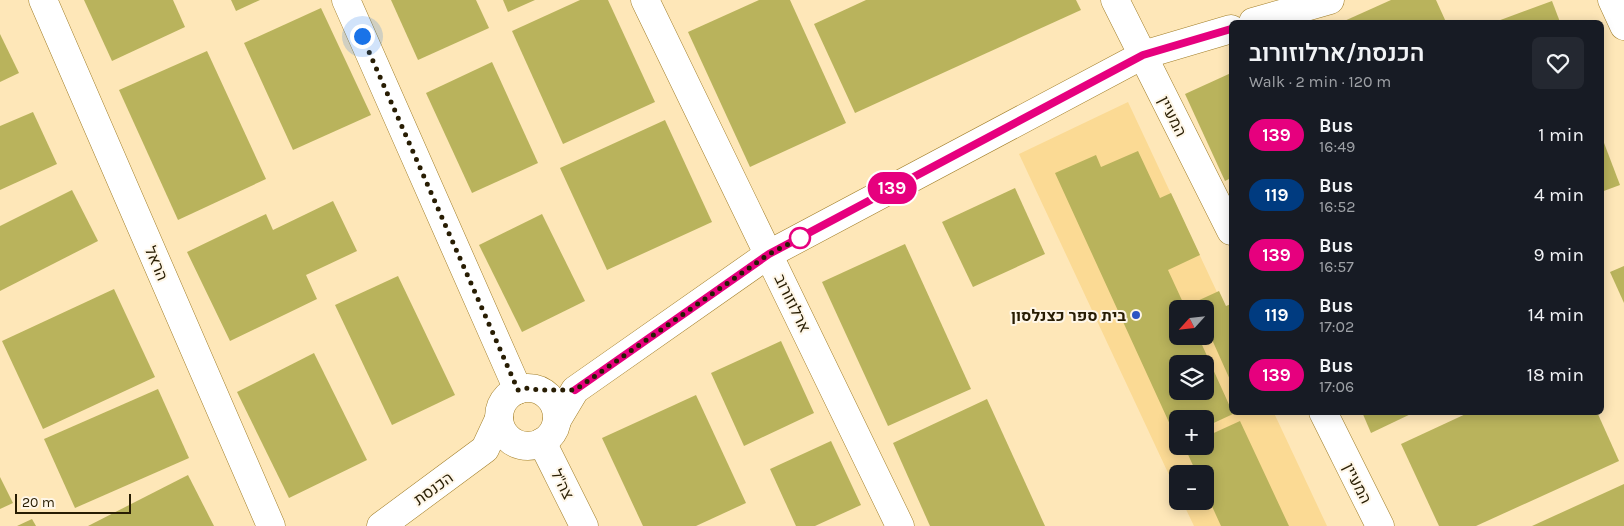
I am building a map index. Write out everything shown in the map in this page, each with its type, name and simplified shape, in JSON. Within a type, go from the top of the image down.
[{"type":"street","name":"הראל","points":[[43,0],[271,526]]},
{"type":"street","points":[[346,0],[529,390],[551,399],[556,413],[554,429],[549,437],[532,444],[485,449]]},
{"type":"street","name":"ארלוזורוב","points":[[645,0],[900,526]]},
{"type":"street","name":"המעיין","points":[[1115,0],[1229,227]]},
{"type":"street","points":[[1260,20],[1330,0]]},
{"type":"street","points":[[1612,0],[1624,26]]},
{"type":"street","points":[[556,420],[575,390],[769,254],[1143,55],[1229,30]]},
{"type":"street","points":[[485,449],[499,419],[502,404],[506,398],[529,390],[575,390]]},
{"type":"street","name":"המעיין","points":[[1324,415],[1380,526]]},
{"type":"street","points":[[499,419],[501,428],[506,436],[514,442],[532,444]]},
{"type":"street","name":"צה\"ל","points":[[532,444],[584,526]]},
{"type":"street","name":"הכנסת","points":[[381,526],[485,449]]},
{"type":"shaded area","name":"בית ספר כצנלסון","points":[[1128,102],[1229,318],[1229,415],[1275,415],[1327,526],[1194,526],[1186,510],[1214,510],[1214,465],[1169,465],[1169,475],[1019,154]]},
{"type":"building","points":[[84,0],[173,0],[185,27],[112,61]]},
{"type":"building","points":[[231,0],[260,0],[236,11]]},
{"type":"building","points":[[391,0],[476,0],[489,28],[418,60]]},
{"type":"building","points":[[503,0],[535,0],[508,12]]},
{"type":"building","points":[[580,0],[608,0],[655,102],[563,144],[512,31]]},
{"type":"building","points":[[759,0],[790,0],[846,123],[750,167],[688,32]]},
{"type":"building","points":[[866,0],[1076,0],[1081,10],[855,113],[814,24]]},
{"type":"building","points":[[1391,0],[1436,0],[1445,20],[1346,20]]},
{"type":"building","points":[[1552,1],[1559,20],[1500,20]]},
{"type":"building","points":[[321,8],[371,115],[293,150],[244,43]]},
{"type":"building","points":[[0,34],[19,73],[0,82]]},
{"type":"building","points":[[207,51],[266,179],[178,220],[119,90]]},
{"type":"building","points":[[492,62],[538,163],[472,193],[426,93]]},
{"type":"building","points":[[1229,74],[1229,179],[1225,181],[1185,94]]},
{"type":"building","points":[[33,112],[57,164],[0,190],[0,126]]},
{"type":"building","points":[[665,120],[712,222],[607,270],[560,168]]},
{"type":"building","points":[[1604,143],[1620,185],[1604,191]]},
{"type":"building","points":[[1138,151],[1160,198],[1171,193],[1200,255],[1168,270],[1182,300],[1169,300],[1169,345],[1202,345],[1207,355],[1169,355],[1169,400],[1214,400],[1214,371],[1229,405],[1229,415],[1231,415],[1214,423],[1214,410],[1169,410],[1169,422],[1055,173],[1096,155],[1101,167]]},
{"type":"building","points":[[1015,188],[1045,254],[973,287],[942,222]]},
{"type":"building","points":[[72,190],[98,241],[0,291],[0,226]]},
{"type":"building","points":[[333,201],[357,251],[306,275],[317,299],[230,341],[187,252],[266,214],[273,230]]},
{"type":"building","points":[[542,214],[585,301],[522,332],[479,245]]},
{"type":"building","points":[[905,244],[971,389],[888,426],[822,282]]},
{"type":"building","points":[[1624,266],[1624,303],[1610,272]]},
{"type":"building","points":[[398,276],[455,395],[392,425],[335,305]]},
{"type":"building","points":[[114,289],[155,377],[43,429],[2,341]]},
{"type":"building","points":[[1219,291],[1226,306],[1229,305],[1229,378],[1214,344],[1214,300],[1199,300]]},
{"type":"building","points":[[781,341],[814,413],[744,446],[711,373]]},
{"type":"building","points":[[314,353],[367,460],[289,498],[237,392]]},
{"type":"building","points":[[158,389],[189,458],[75,508],[44,439]]},
{"type":"building","points":[[696,395],[746,503],[696,526],[643,526],[602,438]]},
{"type":"building","points":[[987,399],[1045,526],[930,526],[893,443]]},
{"type":"building","points":[[1363,415],[1409,415],[1371,433]]},
{"type":"building","points":[[1464,415],[1598,415],[1619,461],[1476,526],[1439,526],[1401,444]]},
{"type":"building","points":[[1240,421],[1289,526],[1221,526],[1214,510],[1214,465],[1193,465],[1188,455],[1214,455],[1214,433]]},
{"type":"building","points":[[831,441],[861,505],[815,526],[796,526],[770,469]]},
{"type":"building","points":[[188,475],[214,526],[88,526]]},
{"type":"building","points":[[0,477],[13,503],[0,509]]},
{"type":"building","points":[[1624,484],[1624,526],[1532,526]]},
{"type":"building","points":[[32,519],[36,526],[17,526]]},
{"type":"bus line","name":"139","points":[[575,390],[769,254],[1143,55],[1229,30]]},
{"type":"place","name":"בית ספר כצנלסון","points":[[1136,315]]},
{"type":"route","points":[[362,36],[518,390],[525,388],[575,390],[769,254],[804,236],[800,238]]}]
